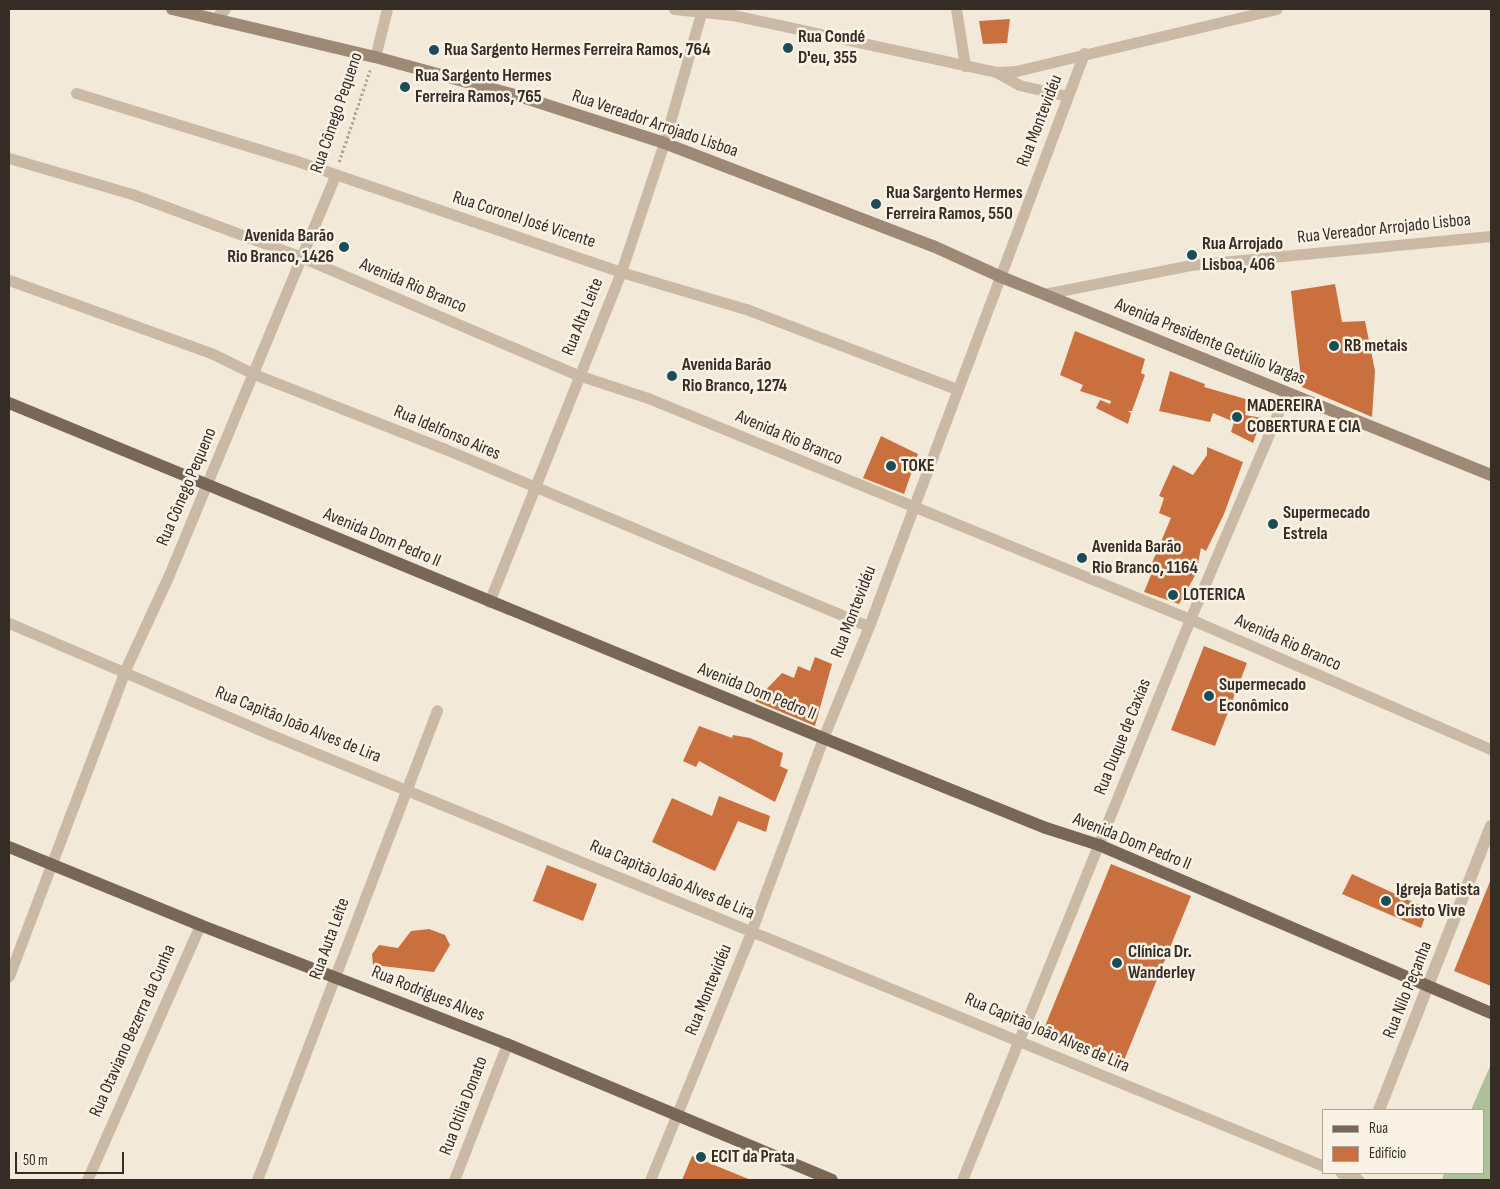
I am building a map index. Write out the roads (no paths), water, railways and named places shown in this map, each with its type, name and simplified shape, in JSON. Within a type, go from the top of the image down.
[{"type":"main road","name":"Rua Vereador Arrojado Lisboa","points":[[172,9],[375,57],[522,97],[664,143],[933,246],[999,276]]},
{"type":"main road","name":"Avenida Presidente Getúlio Vargas","points":[[999,276],[1491,475]]},
{"type":"main road","name":"Avenida Dom Pedro II","points":[[9,403],[823,738],[1046,828],[1099,845],[1491,1013]]},
{"type":"main road","name":"Rua Rodrigues Alves","points":[[9,846],[200,925],[336,976],[507,1044],[677,1118],[832,1180]]},
{"type":"street","points":[[216,20],[225,9]]},
{"type":"street","name":"Rua Cônego Pequeno","points":[[375,57],[387,9]]},
{"type":"street","points":[[674,9],[701,13],[752,14],[996,72],[1016,71],[1084,53],[1277,9]]},
{"type":"street","points":[[723,9],[733,15]]},
{"type":"street","points":[[956,9],[966,66]]},
{"type":"street","name":"Rua Alta Leite","points":[[490,602],[532,488],[621,272],[664,143],[701,13]]},
{"type":"street","name":"Rua Montevidéu","points":[[650,1180],[677,1118],[751,932],[823,738],[869,626],[1084,53]]},
{"type":"street","points":[[996,72],[1019,85],[1068,96]]},
{"type":"street","name":"Rua Coronel José Vicente","points":[[76,93],[335,175],[621,272],[812,332],[957,389]]},
{"type":"street","name":"Avenida Rio Branco","points":[[9,158],[132,194],[301,257],[578,375],[657,402],[913,509],[1190,619],[1491,748]]},
{"type":"street","name":"Rua Cônego Pequeno","points":[[9,976],[49,864],[125,670],[168,577],[254,374],[335,175]]},
{"type":"street","name":"Rua Vereador Arrojado Lisboa","points":[[1044,294],[1190,265],[1491,236]]},
{"type":"street","name":"Rua Idelfonso Aires","points":[[9,280],[152,329],[254,374],[445,450],[532,488],[869,626]]},
{"type":"street","name":"Rua Duque de Caxias","points":[[962,1180],[1020,1042],[1190,619],[1287,392]]},
{"type":"street","name":"Rua Capitão João Alves de Lira","points":[[9,624],[125,670],[272,735],[407,788],[751,932],[1322,1165]]},
{"type":"street","name":"Rua Auta Leite","points":[[257,1180],[437,710]]},
{"type":"street","name":"Rua Nilo Peçanha","points":[[1379,1109],[1491,826]]},
{"type":"street","name":"Rua Otaviano Bezerra da Cunha","points":[[87,1180],[200,925]]},
{"type":"street","name":"Rua Otilia Donato","points":[[454,1180],[507,1044]]},
{"type":"place","name":"Rua Condé D'eu, 355","points":[[788,48]]},
{"type":"place","name":"Rua Sargento Hermes Ferreira Ramos, 764","points":[[434,50]]},
{"type":"place","name":"Rua Sargento Hermes Ferreira Ramos, 765","points":[[405,87]]},
{"type":"place","name":"Rua Sargento Hermes Ferreira Ramos, 550","points":[[876,204]]},
{"type":"place","name":"Avenida Barão Rio Branco, 1426","points":[[344,247]]},
{"type":"place","name":"Rua Arrojado Lisboa, 406","points":[[1192,255]]},
{"type":"place","name":"RB metais","points":[[1334,346]]},
{"type":"place","name":"Avenida Barão Rio Branco, 1274","points":[[672,376]]},
{"type":"place","name":"MADEREIRA COBERTURA E CIA","points":[[1237,417]]},
{"type":"place","name":"TOKE","points":[[891,466]]},
{"type":"place","name":"Supermecado Estrela","points":[[1273,524]]},
{"type":"place","name":"Avenida Barão Rio Branco, 1164","points":[[1082,558]]},
{"type":"place","name":"LOTERICA","points":[[1173,595]]},
{"type":"place","name":"Supermecado Econômico","points":[[1209,696]]},
{"type":"place","name":"Igreja Batista Cristo Vive","points":[[1386,901]]},
{"type":"place","name":"Clínica Dr. Wanderley","points":[[1117,963]]},
{"type":"place","name":"ECIT da Prata","points":[[701,1157]]}]
